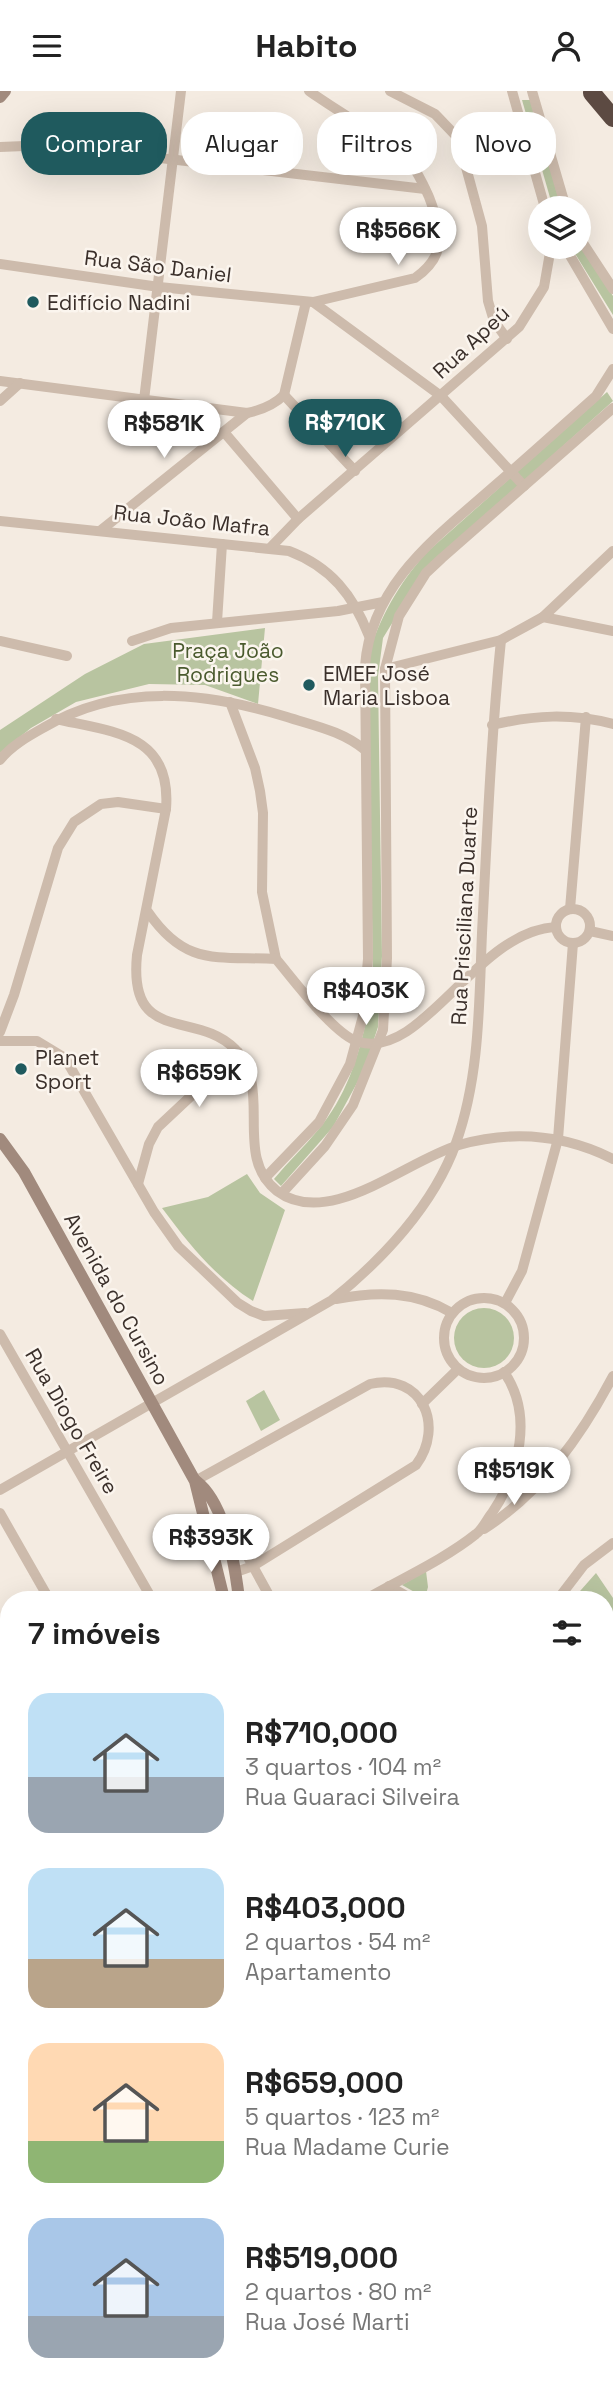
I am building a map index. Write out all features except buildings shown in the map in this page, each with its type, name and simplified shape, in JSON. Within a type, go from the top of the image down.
[{"type":"highway","points":[[590,92],[613,118]]},
{"type":"main road","points":[[0,97],[5,91]]},
{"type":"main road","points":[[590,92],[613,101]]},
{"type":"main road","name":"Avenida do Cursino","points":[[0,1139],[24,1172],[195,1481],[222,1591]]},
{"type":"main road","name":"Avenida do Cursino","points":[[195,1481],[208,1495],[228,1538],[238,1591]]},
{"type":"main road","points":[[210,1536],[221,1550],[227,1569],[236,1572]]},
{"type":"street","points":[[144,400],[181,91]]},
{"type":"street","points":[[309,91],[405,159],[416,170],[439,223],[440,237],[436,258],[429,269],[415,278],[309,302]]},
{"type":"street","points":[[390,91],[435,114],[458,138],[482,226],[488,301],[494,321],[507,339]]},
{"type":"street","points":[[512,91],[542,196]]},
{"type":"street","points":[[533,91],[563,196]]},
{"type":"street","points":[[0,147],[48,145],[425,189]]},
{"type":"street","points":[[591,256],[613,289]]},
{"type":"street","name":"Rua Apeú","points":[[271,547],[299,519],[507,339],[537,301],[551,259]]},
{"type":"street","points":[[551,263],[557,259]]},
{"type":"street","points":[[573,259],[613,329]]},
{"type":"street","name":"Rua São Daniel","points":[[0,264],[159,288],[309,302]]},
{"type":"street","points":[[0,381],[247,413],[266,408],[284,395],[309,302]]},
{"type":"street","points":[[309,302],[441,396],[524,486]]},
{"type":"street","points":[[265,1178],[319,1122],[350,1064],[358,1042],[368,959],[365,724],[369,636],[383,602],[398,577],[425,547],[596,396],[613,369]]},
{"type":"street","points":[[0,401],[20,383]]},
{"type":"street","points":[[284,395],[355,471]]},
{"type":"street","points":[[282,1193],[336,1132],[354,1105],[378,1044],[386,1002],[387,958],[385,669],[399,616],[439,561],[613,408]]},
{"type":"street","points":[[100,530],[247,413]]},
{"type":"street","points":[[223,432],[299,519]]},
{"type":"street","name":"Rua João Mafra","points":[[0,521],[271,547],[289,551],[318,565],[336,579],[356,608],[369,636]]},
{"type":"street","points":[[217,622],[222,544]]},
{"type":"street","points":[[425,547],[439,561]]},
{"type":"street","points":[[385,669],[501,640],[543,617],[613,551]]},
{"type":"street","points":[[132,641],[156,631],[356,608],[383,602]]},
{"type":"street","points":[[543,617],[613,631]]},
{"type":"street","name":"Rua Prisciliana Duarte","points":[[332,1300],[377,1262],[419,1211],[456,1146],[468,1103],[477,1038],[492,725],[501,640]]},
{"type":"street","points":[[0,641],[67,656]]},
{"type":"street","points":[[0,760],[22,740],[56,719],[79,709],[134,696],[189,696],[230,702],[343,734],[365,750]]},
{"type":"street","points":[[230,702],[255,768],[260,791],[263,813],[262,891],[276,959],[329,1020],[358,1042],[378,1044],[409,1032],[481,963],[510,941],[538,929],[556,927]]},
{"type":"street","points":[[79,709],[82,718],[92,727]]},
{"type":"street","points":[[492,725],[542,715],[586,717],[613,724]]},
{"type":"street","points":[[570,909],[586,717]]},
{"type":"street","points":[[56,719],[134,739],[152,753],[166,780],[166,809],[135,974],[142,1002],[169,1023],[216,1037],[238,1052],[254,1084],[255,1149],[265,1178],[282,1193],[303,1203],[328,1203],[456,1146],[517,1136],[558,1139],[586,1146],[613,1159]]},
{"type":"street","points":[[343,734],[365,724]]},
{"type":"street","points":[[366,782],[385,782]]},
{"type":"street","points":[[0,1032],[14,995],[58,848],[75,823],[101,804],[118,802],[166,809]]},
{"type":"street","points":[[366,866],[386,865]]},
{"type":"street","points":[[570,909],[584,913],[590,921],[590,931],[583,940],[573,943],[563,940],[556,927],[562,913],[570,909]]},
{"type":"street","points":[[148,912],[165,936]]},
{"type":"street","points":[[143,931],[165,936],[194,954],[276,959]]},
{"type":"street","points":[[590,931],[613,936]]},
{"type":"street","points":[[505,1303],[522,1271],[558,1139],[573,943]]},
{"type":"street","points":[[368,959],[387,958]]},
{"type":"street","points":[[0,1041],[37,1041],[65,1058],[138,1184],[178,1246],[238,1303],[264,1316],[288,1316],[316,1309]]},
{"type":"street","points":[[138,1184],[149,1144],[161,1124],[238,1052]]},
{"type":"street","points":[[319,1122],[336,1132]]},
{"type":"street","points":[[123,1159],[136,1161],[145,1158]]},
{"type":"street","points":[[355,1282],[365,1293]]},
{"type":"street","points":[[0,1490],[332,1300],[365,1293],[418,1297],[452,1313]]},
{"type":"street","points":[[488,1298],[505,1303],[520,1319],[524,1339],[518,1360],[505,1372],[481,1378],[458,1369],[448,1356],[444,1343],[445,1329],[452,1313],[475,1299],[488,1298]]},
{"type":"street","points":[[261,1342],[269,1327],[264,1316]]},
{"type":"street","name":"Rua Diogo Freire","points":[[0,1334],[147,1591]]},
{"type":"street","points":[[422,1403],[458,1369]]},
{"type":"street","points":[[478,1533],[505,1493],[517,1461],[520,1427],[518,1403],[505,1372]]},
{"type":"street","points":[[380,1591],[478,1533],[526,1496],[564,1455],[613,1376]]},
{"type":"street","points":[[195,1481],[370,1384],[391,1382],[406,1388],[422,1403],[430,1429],[427,1449],[416,1465],[253,1566],[236,1572]]},
{"type":"street","points":[[0,1513],[44,1591]]},
{"type":"street","points":[[228,1538],[238,1539],[267,1591]]},
{"type":"street","points":[[564,1591],[584,1565],[613,1543]]},
{"type":"street","points":[[388,1586],[388,1591]]},
{"type":"street","points":[[388,1586],[397,1591]]},
{"type":"green space","points":[[522,100],[531,100],[534,112],[525,112]]},
{"type":"green space","points":[[544,175],[553,175],[559,196],[550,196]]},
{"type":"green space","points":[[578,259],[589,259],[613,296],[613,315]]},
{"type":"green space","points":[[607,392],[613,401],[424,571],[383,638],[378,676],[382,956],[378,1027],[363,1072],[333,1127],[281,1186],[274,1179],[330,1114],[349,1079],[370,1002],[373,982],[368,657],[378,628],[399,589],[426,553]]},
{"type":"green space","name":"Praça João Rodrigues","points":[[265,628],[258,704],[205,685],[149,684],[76,702],[31,728],[0,753],[0,730],[85,674],[144,644]]},
{"type":"green space","points":[[247,1174],[260,1193],[285,1210],[253,1301],[215,1271],[162,1208],[208,1197]]},
{"type":"green space","points":[[484,1308],[501,1313],[509,1321],[514,1338],[509,1355],[501,1363],[484,1368],[467,1363],[459,1355],[454,1338],[459,1321],[467,1313]]},
{"type":"green space","points":[[264,1390],[280,1420],[261,1431],[246,1401]]},
{"type":"green space","points":[[426,1571],[427,1591],[413,1591],[402,1585]]},
{"type":"green space","points":[[596,1573],[608,1591],[580,1591]]},
{"type":"place","name":"Edifício Nadini","points":[[33,302]]},
{"type":"place","name":"EMEF José Maria Lisboa","points":[[309,685]]},
{"type":"place","name":"Planet Sport","points":[[21,1069]]}]
